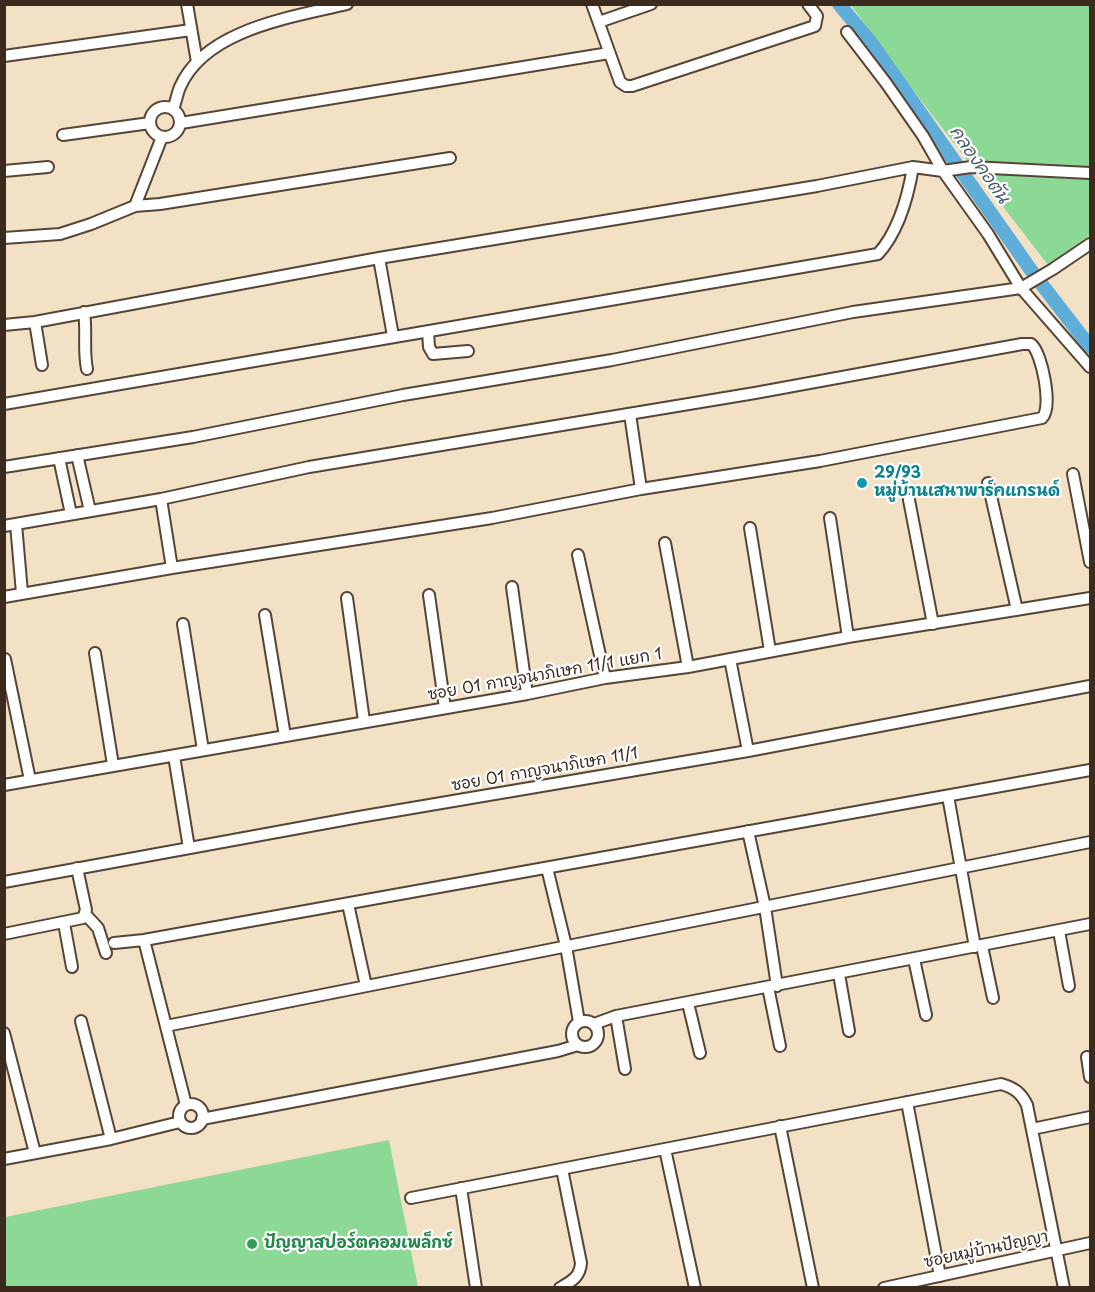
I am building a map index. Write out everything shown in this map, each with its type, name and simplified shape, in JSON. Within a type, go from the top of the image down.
[{"type":"street","points":[[187,4],[197,62]]},
{"type":"street","points":[[173,109],[180,86],[197,62],[225,41],[257,26],[347,4]]},
{"type":"street","points":[[592,4],[620,82],[626,86],[632,86],[815,26],[817,16],[808,4]]},
{"type":"street","points":[[598,21],[651,4]]},
{"type":"street","points":[[4,56],[191,30]]},
{"type":"street","points":[[847,32],[948,170],[988,234],[1024,285],[1090,367]]},
{"type":"street","points":[[181,123],[609,53]]},
{"type":"street","points":[[166,107],[173,109],[179,115],[181,123],[178,132],[171,137],[162,137],[152,129],[150,123],[152,115],[158,109],[166,107]]},
{"type":"street","points":[[63,135],[150,123]]},
{"type":"street","points":[[135,206],[162,137]]},
{"type":"street","points":[[4,238],[60,234],[135,206],[450,158]]},
{"type":"street","points":[[4,171],[48,167]]},
{"type":"street","points":[[4,325],[35,322],[379,258],[818,186],[913,167],[948,170],[972,167],[1090,173]]},
{"type":"street","points":[[4,404],[878,254],[891,235],[908,196],[913,167]]},
{"type":"street","points":[[4,466],[193,437],[404,395],[612,360],[853,312],[1024,285],[1090,244]]},
{"type":"street","points":[[379,258],[393,336]]},
{"type":"street","points":[[84,312],[87,369]]},
{"type":"street","points":[[35,322],[42,365]]},
{"type":"street","points":[[428,331],[429,347],[433,354],[468,351]]},
{"type":"street","points":[[4,526],[162,499],[309,467],[1031,344],[1035,348],[1043,375],[1047,407],[1046,414],[1042,418],[820,461],[641,489],[492,518],[4,597]]},
{"type":"street","points":[[630,414],[641,489]]},
{"type":"street","points":[[77,455],[90,511]]},
{"type":"street","points":[[59,458],[71,514]]},
{"type":"street","points":[[1073,474],[1090,562]]},
{"type":"street","points":[[988,483],[1017,610]]},
{"type":"street","points":[[162,499],[172,568]]},
{"type":"street","points":[[909,501],[933,624]]},
{"type":"street","points":[[830,518],[848,637]]},
{"type":"street","points":[[16,524],[22,593]]},
{"type":"street","points":[[750,528],[770,651]]},
{"type":"street","points":[[665,543],[688,667]]},
{"type":"street","points":[[578,555],[605,678]]},
{"type":"street","points":[[512,587],[527,693]]},
{"type":"street","points":[[429,595],[445,708]]},
{"type":"street","points":[[347,598],[364,721]]},
{"type":"street","name":"ซอย 01 กาญจนาภิเษก 11/1 แยก 1","points":[[4,785],[605,678],[688,667],[848,637],[1090,598]]},
{"type":"street","points":[[265,615],[285,736]]},
{"type":"street","points":[[183,624],[203,750]]},
{"type":"street","points":[[95,653],[113,765]]},
{"type":"street","points":[[6,659],[30,780]]},
{"type":"street","points":[[730,659],[748,751]]},
{"type":"street","name":"ซอย 01 กาญจนาภิเษก 11/1","points":[[4,882],[586,777],[748,751],[1090,686]]},
{"type":"street","points":[[174,756],[189,848]]},
{"type":"street","points":[[114,943],[144,940],[348,904],[1090,770]]},
{"type":"street","points":[[948,796],[960,868],[993,998]]},
{"type":"street","points":[[748,831],[765,907],[780,1046]]},
{"type":"street","points":[[166,1026],[1090,842]]},
{"type":"street","points":[[4,934],[79,920],[86,910],[77,868]]},
{"type":"street","points":[[547,868],[566,946],[579,1023]]},
{"type":"street","points":[[348,904],[366,986]]},
{"type":"street","points":[[85,914],[98,928],[106,952]]},
{"type":"street","points":[[64,923],[72,968]]},
{"type":"street","points":[[578,1045],[572,1036],[573,1030],[584,1021],[594,1024],[616,1016],[1090,924]]},
{"type":"street","points":[[1059,931],[1069,986]]},
{"type":"street","points":[[144,940],[186,1105]]},
{"type":"street","points":[[914,959],[926,1015]]},
{"type":"street","points":[[839,974],[849,1031]]},
{"type":"street","points":[[688,1003],[700,1053]]},
{"type":"street","points":[[616,1016],[626,1069]]},
{"type":"street","points":[[81,1021],[111,1139]]},
{"type":"street","points":[[4,1160],[111,1139],[180,1122],[189,1128],[195,1127],[202,1119],[558,1051],[578,1045],[589,1047],[594,1044],[598,1034],[594,1024]]},
{"type":"street","points":[[4,1034],[35,1153]]},
{"type":"street","points":[[1087,1057],[1090,1077]]},
{"type":"street","points":[[411,1198],[1001,1084],[1021,1094],[1027,1106],[1064,1287]]},
{"type":"street","points":[[907,1102],[940,1276]]},
{"type":"street","points":[[180,1122],[179,1112],[186,1105],[196,1105],[200,1109],[202,1119]]},
{"type":"street","points":[[1032,1129],[1090,1117]]},
{"type":"street","points":[[780,1126],[813,1287]]},
{"type":"street","points":[[665,1149],[694,1287]]},
{"type":"street","points":[[560,1287],[575,1280],[580,1271],[562,1169]]},
{"type":"street","points":[[461,1188],[476,1287]]},
{"type":"street","name":"ซอยหมู่บ้านปัญญา","points":[[886,1287],[1090,1243]]},
{"type":"green space","points":[[851,5],[1090,5],[1090,235],[1048,265],[906,81]]},
{"type":"green space","name":"ปัญญาสปอร์ตคอมเพล็กซ์","points":[[389,1140],[418,1287],[5,1287],[5,1217]]},
{"type":"waterway","name":"คลองคอตัน","points":[[839,4],[872,44],[1033,273],[1090,347]]},
{"type":"place","name":"29/93 หมู่บ้านเสนาพาร์คแกรนด์","points":[[862,483]]},
{"type":"place","name":"ปัญญาสปอร์ตคอมเพล็กซ์","points":[[252,1244]]}]
